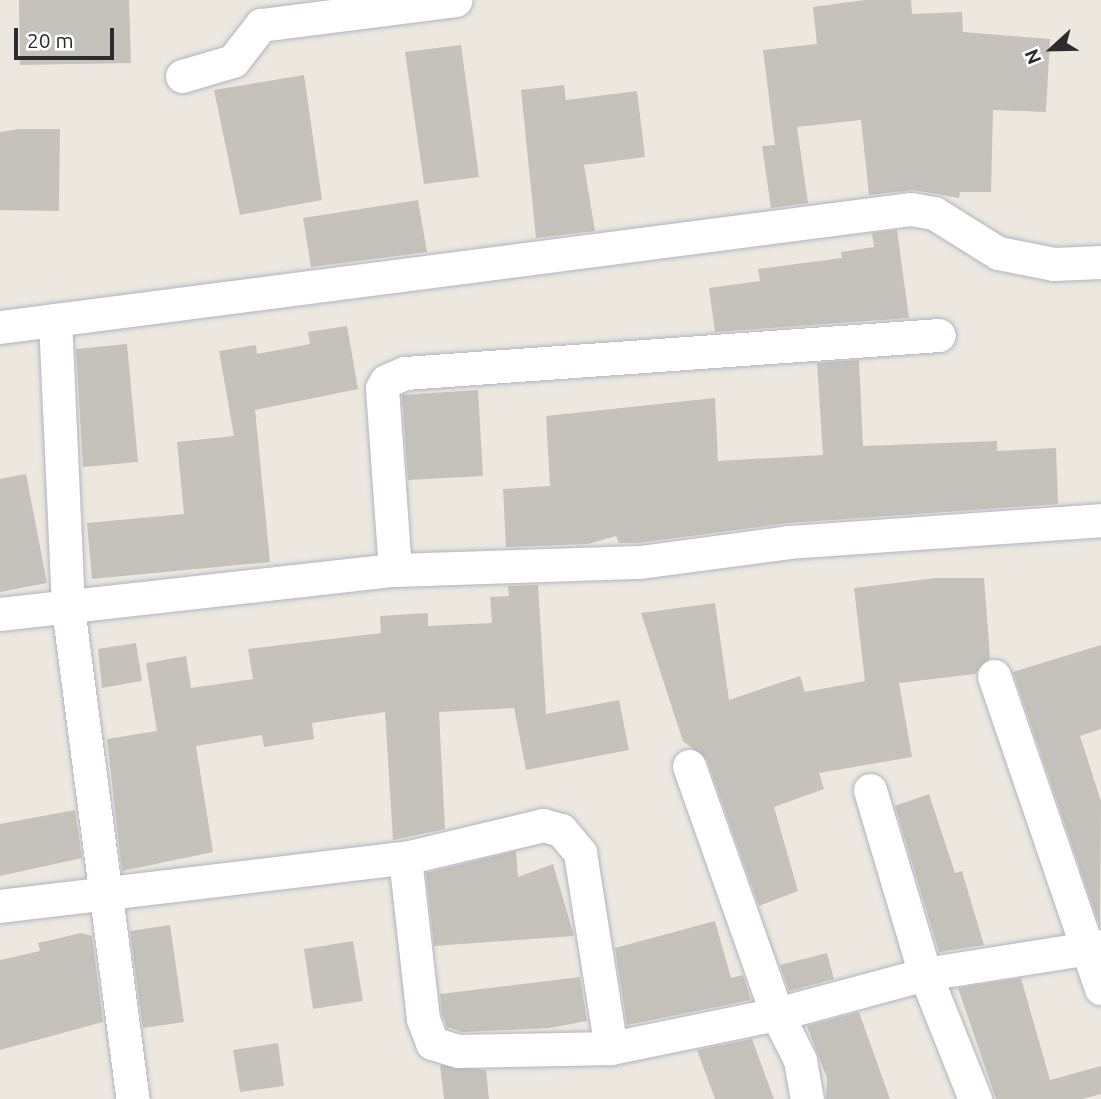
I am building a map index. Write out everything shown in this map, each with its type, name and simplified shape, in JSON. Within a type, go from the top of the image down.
[{"type":"street","points":[[182,76],[233,61],[261,25],[455,0]]},
{"type":"street","points":[[0,327],[911,209],[934,213],[998,254],[1054,264],[1101,262]]},
{"type":"street","points":[[55,320],[68,608],[133,1099]]},
{"type":"street","points":[[395,570],[382,388],[386,381],[405,373],[939,335]]},
{"type":"street","points":[[0,614],[395,570],[640,562],[789,542],[1101,520]]},
{"type":"street","points":[[993,676],[1095,946],[1101,988]]},
{"type":"street","points":[[689,766],[777,1014],[800,1060],[807,1099]]},
{"type":"street","points":[[870,790],[925,974],[975,1099]]},
{"type":"street","points":[[0,906],[405,858],[543,825],[569,837],[580,853],[611,1048]]},
{"type":"street","points":[[405,858],[424,1019],[432,1043],[459,1051],[611,1048],[777,1014],[925,974],[1095,946]]},
{"type":"building","points":[[19,0],[129,0],[131,63],[20,65]]},
{"type":"building","points":[[865,0],[911,0],[912,14],[962,12],[963,32],[1050,39],[1046,112],[993,110],[991,192],[960,192],[959,198],[914,190],[869,195],[861,120],[797,127],[808,203],[771,208],[762,146],[775,145],[763,50],[817,44],[813,7]]},
{"type":"building","points":[[461,45],[479,177],[424,184],[405,52]]},
{"type":"building","points":[[304,75],[322,200],[240,215],[214,90]]},
{"type":"building","points":[[564,85],[566,100],[637,91],[645,157],[584,165],[595,231],[536,238],[521,90]]},
{"type":"building","points":[[60,129],[59,211],[0,210],[0,132]]},
{"type":"building","points":[[418,200],[427,252],[311,267],[303,218]]},
{"type":"building","points":[[897,230],[909,318],[715,332],[709,288],[760,281],[758,269],[842,258],[841,252],[874,247],[872,233]]},
{"type":"building","points":[[347,326],[358,389],[255,410],[270,562],[92,579],[87,523],[184,514],[177,442],[234,436],[219,351],[256,345],[257,354],[310,344],[308,332]]},
{"type":"building","points":[[127,344],[138,462],[83,467],[76,349]]},
{"type":"building","points":[[859,360],[863,446],[997,441],[997,451],[1056,448],[1058,504],[788,523],[638,543],[619,543],[616,536],[588,544],[506,547],[503,489],[550,486],[546,416],[715,398],[718,461],[823,455],[817,363]]},
{"type":"building","points":[[478,390],[483,476],[408,480],[402,395]]},
{"type":"building","points":[[26,474],[47,583],[0,592],[0,479]]},
{"type":"building","points":[[936,578],[984,578],[990,658],[975,674],[899,683],[912,757],[819,773],[824,789],[774,807],[798,891],[759,906],[707,760],[683,741],[641,613],[715,603],[729,700],[800,676],[805,692],[865,681],[854,588]]},
{"type":"building","points":[[538,585],[546,714],[619,700],[629,750],[526,770],[514,708],[439,712],[445,829],[393,840],[385,712],[312,723],[314,739],[264,747],[262,735],[196,746],[213,852],[122,871],[107,739],[157,731],[146,663],[186,656],[191,688],[253,679],[248,649],[381,633],[380,616],[428,613],[428,626],[492,623],[490,597],[509,596],[508,586]]},
{"type":"building","points":[[136,643],[142,681],[102,688],[98,649]]},
{"type":"building","points":[[1101,645],[1101,729],[1080,736],[1101,801],[1100,927],[1013,672]]},
{"type":"building","points":[[929,794],[955,873],[962,871],[984,945],[939,952],[895,806]]},
{"type":"building","points":[[75,810],[82,858],[0,876],[0,824]]},
{"type":"building","points":[[516,851],[518,877],[553,864],[574,936],[434,946],[426,873]]},
{"type":"building","points":[[715,921],[731,978],[743,975],[751,1000],[627,1025],[615,948]]},
{"type":"building","points":[[170,925],[184,1022],[143,1028],[130,931]]},
{"type":"building","points":[[81,933],[92,936],[103,1022],[0,1050],[0,960],[40,951],[38,943]]},
{"type":"building","points":[[353,941],[363,1001],[313,1009],[304,949]]},
{"type":"building","points":[[827,953],[834,979],[789,991],[780,965]]},
{"type":"building","points":[[580,977],[587,1021],[549,1028],[462,1032],[447,1027],[442,1014],[440,994]]},
{"type":"building","points":[[1021,978],[1050,1080],[1101,1066],[1101,1094],[1082,1099],[996,1099],[958,988]]},
{"type":"building","points":[[859,1012],[890,1099],[826,1099],[827,1078],[807,1026]]},
{"type":"building","points":[[752,1039],[774,1099],[715,1099],[697,1050]]},
{"type":"building","points":[[278,1043],[284,1086],[240,1092],[233,1050]]},
{"type":"building","points":[[440,1065],[486,1070],[489,1099],[444,1099]]}]
